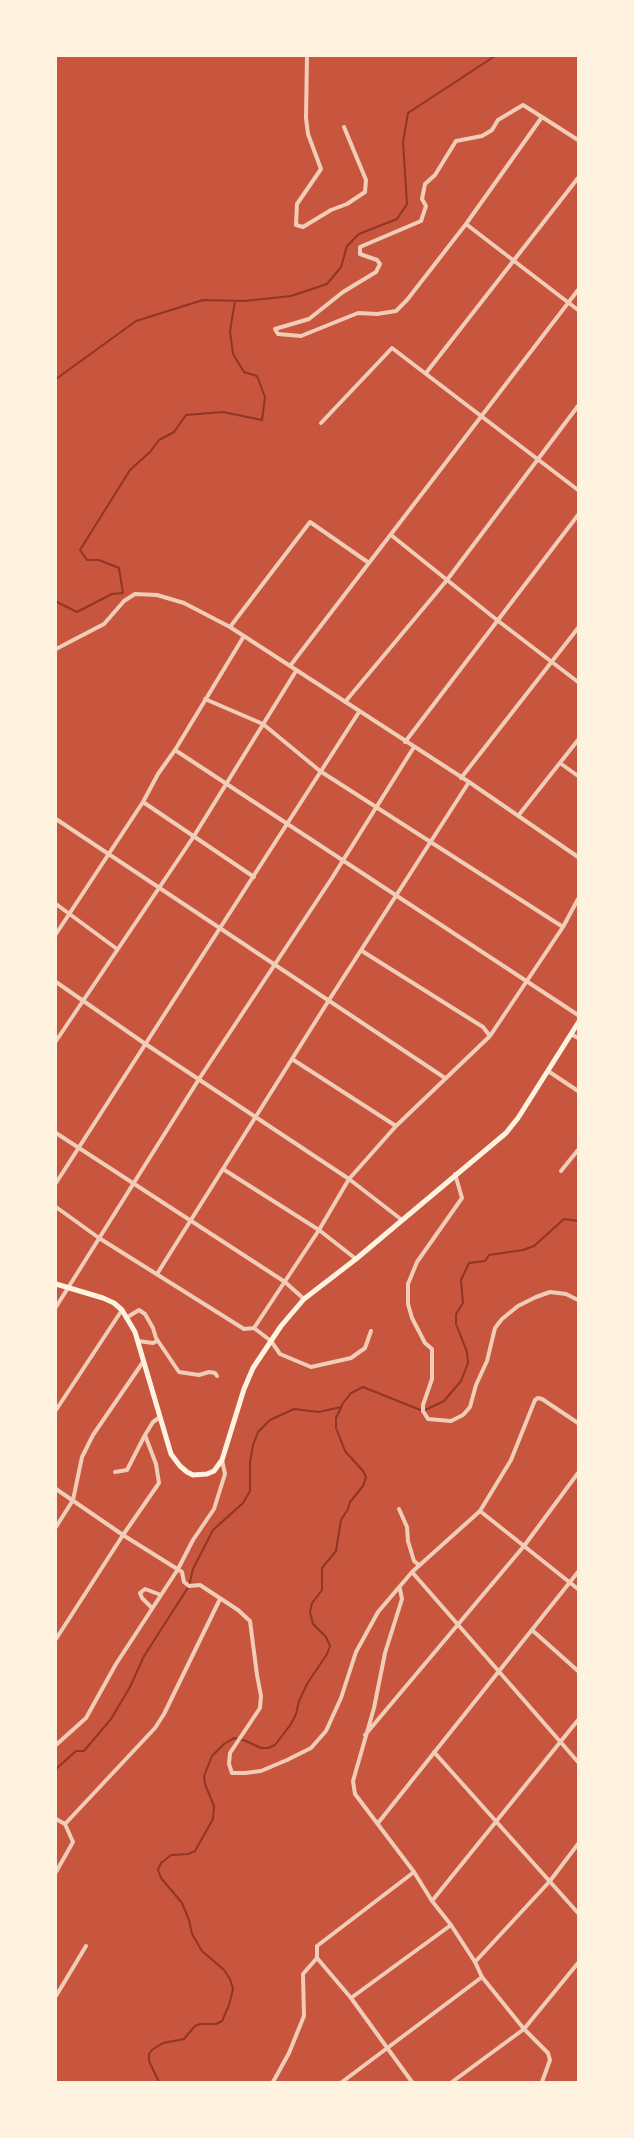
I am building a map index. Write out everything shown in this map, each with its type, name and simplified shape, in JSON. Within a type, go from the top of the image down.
[{"type":"main road","points":[[56,1284],[103,1298],[122,1310],[135,1332],[171,1454],[180,1466],[193,1475],[214,1471],[222,1460],[244,1389],[253,1368],[270,1341],[304,1299],[356,1259],[512,1126],[579,1023]]},
{"type":"street","points":[[307,56],[306,118],[308,134],[321,169],[297,204],[296,225],[303,227],[331,210],[347,204],[364,192],[366,180],[344,127]]},
{"type":"street","points":[[543,117],[466,224],[396,311],[377,314],[358,313],[301,336],[278,334],[275,330],[309,319],[343,292],[376,272],[381,264],[377,260],[360,254],[360,247],[421,221],[426,206],[422,199],[424,184],[435,175],[456,141],[482,136],[492,130],[498,120],[524,105],[543,117],[579,140]]},
{"type":"street","points":[[426,373],[579,178]]},
{"type":"street","points":[[466,224],[579,310]]},
{"type":"street","points":[[290,666],[579,290]]},
{"type":"street","points":[[321,423],[392,348],[579,490]]},
{"type":"street","points":[[345,702],[447,580],[579,406]]},
{"type":"street","points":[[405,742],[579,515]]},
{"type":"street","points":[[230,627],[310,522],[369,563]]},
{"type":"street","points":[[391,535],[579,682]]},
{"type":"street","points":[[56,649],[104,624],[124,601],[135,594],[157,595],[184,603],[244,636],[470,782],[579,857]]},
{"type":"street","points":[[461,778],[579,628]]},
{"type":"street","points":[[56,934],[143,802],[244,636]]},
{"type":"street","points":[[56,1041],[82,999],[194,836],[296,670]]},
{"type":"street","points":[[205,699],[263,724],[320,771],[563,927]]},
{"type":"street","points":[[56,1183],[359,712]]},
{"type":"street","points":[[518,816],[579,740]]},
{"type":"street","points":[[56,1307],[199,1079],[343,860],[414,747]]},
{"type":"street","points":[[175,750],[579,1015]]},
{"type":"street","points":[[560,763],[579,776]]},
{"type":"street","points":[[157,1274],[329,1000],[470,782]]},
{"type":"street","points":[[143,802],[254,877]]},
{"type":"street","points":[[56,819],[445,1078]]},
{"type":"street","points":[[254,1328],[319,1230],[349,1179],[396,1126],[490,1036],[563,927],[579,899]]},
{"type":"street","points":[[56,904],[117,949]]},
{"type":"street","points":[[362,951],[483,1027],[490,1036]]},
{"type":"street","points":[[56,982],[144,1044],[349,1179],[402,1220]]},
{"type":"street","points":[[571,1034],[579,1038]]},
{"type":"street","points":[[292,1059],[396,1126]]},
{"type":"street","points":[[548,1071],[579,1091]]},
{"type":"street","points":[[56,1133],[132,1185],[285,1282],[304,1299]]},
{"type":"street","points":[[561,1171],[579,1150]]},
{"type":"street","points":[[223,1169],[319,1230],[356,1259]]},
{"type":"street","points":[[455,1174],[462,1198],[417,1262],[408,1284],[408,1304],[412,1318],[425,1342],[432,1349],[432,1379],[423,1405],[423,1411],[428,1419],[451,1421],[463,1415],[470,1407],[476,1385],[487,1360],[495,1328],[518,1306],[550,1292],[566,1294],[579,1300]]},
{"type":"street","points":[[56,1207],[99,1238],[244,1329],[254,1328],[270,1341],[280,1354],[310,1367],[351,1358],[365,1348],[371,1331]]},
{"type":"street","points":[[56,1410],[122,1310]]},
{"type":"street","points":[[126,1318],[139,1310],[145,1314],[158,1341],[179,1372],[199,1375],[209,1372],[217,1376]]},
{"type":"street","points":[[137,1341],[153,1343],[158,1341]]},
{"type":"street","points":[[56,1527],[72,1500],[82,1457],[93,1435],[143,1362]]},
{"type":"street","points":[[56,1489],[178,1569],[189,1586],[200,1585],[250,1621],[256,1676],[261,1696],[260,1708],[230,1753],[229,1764],[232,1773],[261,1771],[311,1748],[326,1731],[341,1698],[356,1652],[378,1612],[412,1572],[480,1511],[510,1460],[537,1399],[542,1399],[579,1423]]},
{"type":"street","points":[[115,1472],[127,1470],[153,1422],[160,1417]]},
{"type":"street","points":[[56,1639],[159,1483],[156,1464],[145,1435]]},
{"type":"street","points":[[56,1745],[86,1718],[116,1664],[214,1509],[225,1474],[222,1460]]},
{"type":"street","points":[[364,1737],[524,1546],[579,1473]]},
{"type":"street","points":[[399,1509],[407,1527],[408,1541],[414,1561],[420,1565]]},
{"type":"street","points":[[480,1511],[579,1589]]},
{"type":"street","points":[[412,1572],[579,1762]]},
{"type":"street","points":[[378,1823],[579,1572]]},
{"type":"street","points":[[400,1588],[402,1599],[385,1653],[374,1708],[353,1781],[355,1794],[451,1925],[482,1977],[524,2029],[548,2053],[550,2060],[542,2082]]},
{"type":"street","points":[[152,1608],[140,1593],[145,1589],[161,1595]]},
{"type":"street","points":[[65,1824],[160,1721],[176,1693],[220,1599]]},
{"type":"street","points":[[532,1630],[579,1671]]},
{"type":"street","points":[[432,1901],[579,1720]]},
{"type":"street","points":[[434,1752],[579,1913]]},
{"type":"street","points":[[56,1819],[65,1824],[71,1836],[72,1845],[56,1872]]},
{"type":"street","points":[[475,1962],[550,1881],[579,1844]]},
{"type":"street","points":[[412,2082],[351,1998],[317,1958],[317,1946],[414,1872]]},
{"type":"street","points":[[351,1998],[451,1925]]},
{"type":"street","points":[[56,1996],[87,1946]]},
{"type":"street","points":[[273,2082],[290,2053],[304,2016],[303,1974],[317,1958]]},
{"type":"street","points":[[452,2082],[524,2029],[579,1963]]},
{"type":"street","points":[[342,2082],[482,1977]]},
{"type":"waterway","points":[[56,379],[136,321],[203,300],[244,301],[291,296],[327,284],[341,267],[347,246],[359,234],[397,219],[407,204],[403,142],[408,113],[495,56]]},
{"type":"waterway","points":[[56,604],[57,602],[77,612],[112,594],[123,593],[119,568],[99,560],[87,560],[80,550],[130,470],[150,452],[159,440],[174,432],[186,415],[223,412],[262,420],[265,397],[257,376],[244,372],[233,354],[230,331],[235,301]]},
{"type":"waterway","points":[[159,2082],[149,2061],[149,2054],[152,2050],[163,2043],[184,2039],[195,2026],[216,2024],[222,2021],[233,1989],[224,1970],[202,1951],[192,1934],[182,1903],[161,1878],[158,1870],[161,1863],[171,1855],[188,1854],[195,1851],[213,1819],[214,1806],[204,1776],[212,1756],[234,1738],[261,1748],[275,1745],[291,1724],[307,1684],[327,1654],[330,1646],[326,1637],[313,1624],[310,1612],[312,1603],[322,1590],[322,1568],[336,1551],[341,1520],[350,1502],[363,1486],[366,1477],[345,1451],[336,1428],[336,1418],[343,1403],[351,1393],[363,1387],[423,1411],[444,1401],[461,1381],[468,1363],[467,1352],[456,1324],[456,1314],[463,1303],[461,1280],[469,1263],[485,1261],[489,1255],[534,1246],[564,1219],[578,1221]]},
{"type":"waterway","points":[[56,1769],[76,1751],[84,1751],[111,1719],[130,1687],[144,1656],[189,1586],[193,1569],[213,1530],[243,1503],[250,1491],[250,1462],[258,1432],[270,1420],[294,1409],[319,1412],[341,1407]]}]
